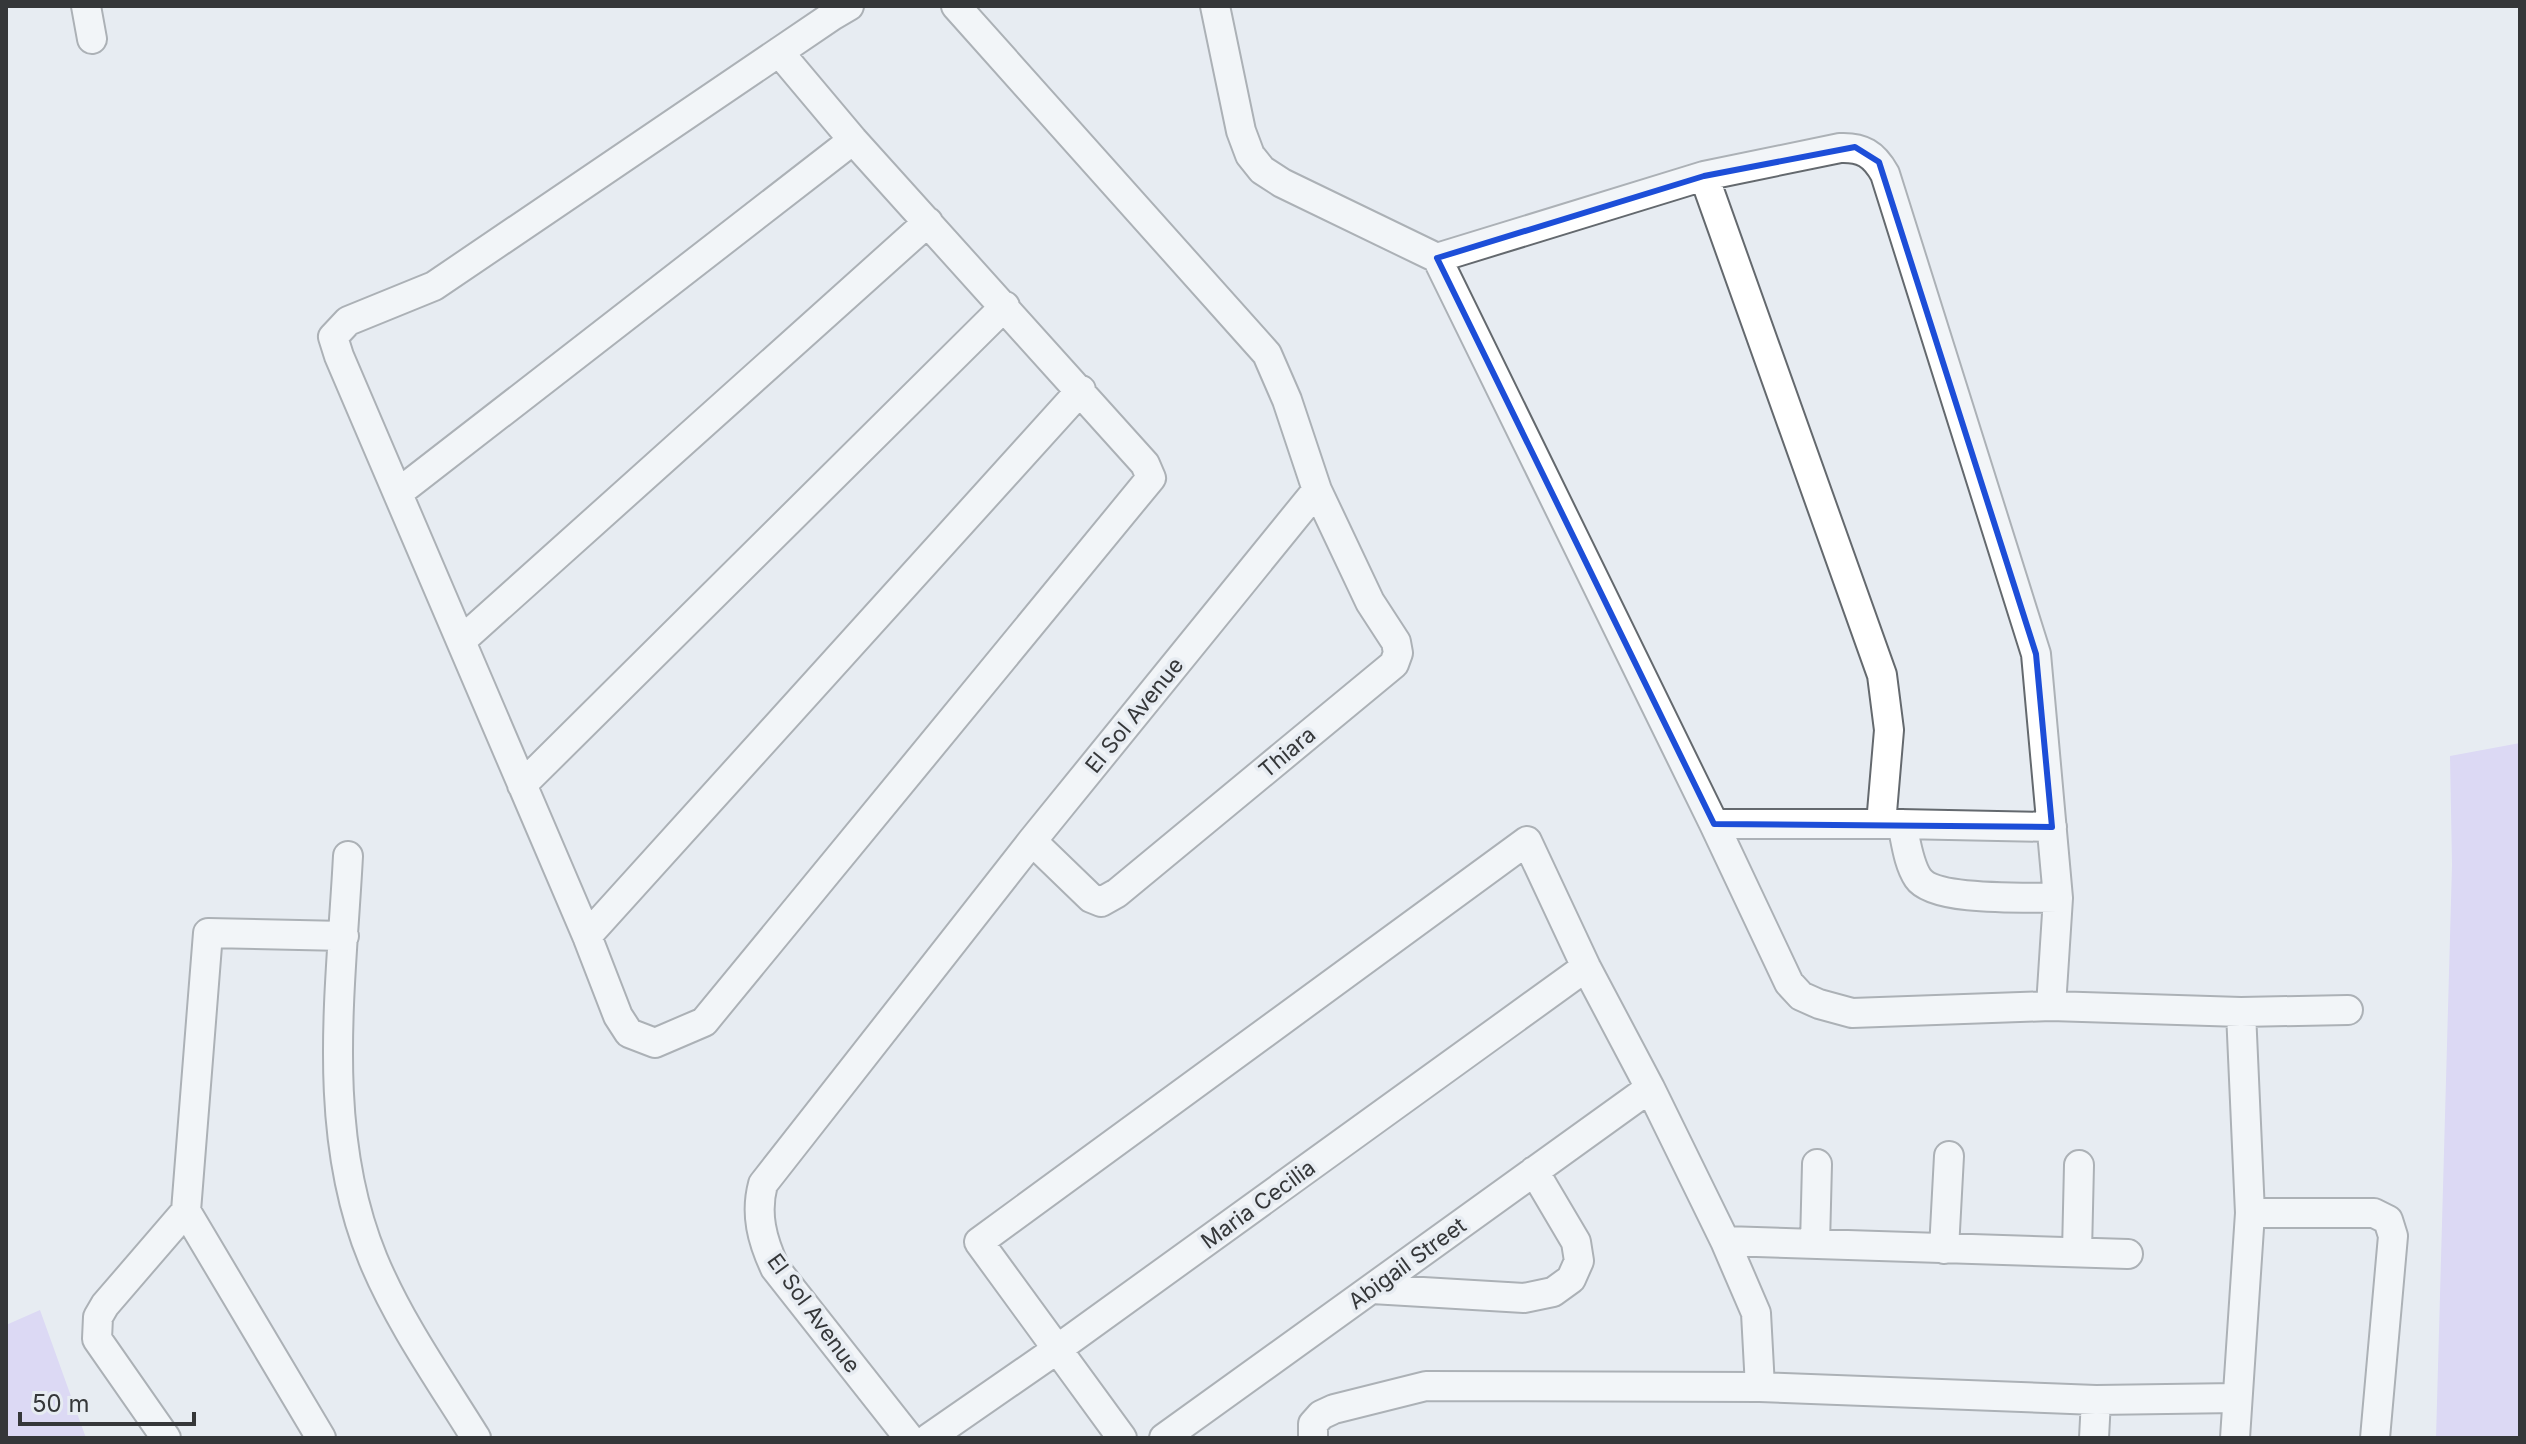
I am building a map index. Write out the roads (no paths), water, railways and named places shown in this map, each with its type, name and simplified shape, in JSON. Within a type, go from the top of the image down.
[{"type":"street","points":[[86,6],[92,39]]},
{"type":"street","points":[[779,52],[853,140],[1081,390],[1145,464],[1151,478],[704,1022],[655,1043],[629,1033],[618,1016],[333,337],[348,321],[434,286],[779,52],[849,6]]},
{"type":"street","points":[[956,6],[1267,354],[1287,400],[1317,490]]},
{"type":"street","points":[[1215,6],[1241,131],[1250,155],[1262,170],[1282,183],[1437,258],[1789,983],[1801,996],[1852,1013],[2051,1006],[2241,1012],[2348,1010]]},
{"type":"street","points":[[398,493],[853,140]]},
{"type":"street","points":[[1437,258],[1704,176],[1855,147],[1868,152],[1879,162],[2036,654],[2058,898],[2051,1006]]},
{"type":"street","points":[[1704,176],[1882,675],[1889,730],[1892,824],[1912,866],[1920,881],[1949,893],[2058,898]]},
{"type":"street","points":[[461,641],[928,222]]},
{"type":"street","points":[[522,785],[1005,306]]},
{"type":"street","points":[[587,936],[1081,390]]},
{"type":"street","name":"El Sol Avenue","points":[[909,1438],[775,1268],[765,1245],[758,1204],[763,1184],[1032,841],[1317,490]]},
{"type":"street","name":"Thiara","points":[[1032,841],[1091,898],[1101,902],[1117,893],[1394,664],[1398,653],[1396,642],[1370,602],[1317,490]]},
{"type":"street","points":[[1714,824],[2052,827]]},
{"type":"street","points":[[1122,1438],[979,1242],[1527,841],[1586,967],[1725,1241],[1756,1313],[1760,1387]]},
{"type":"street","points":[[348,856],[338,1065],[340,1126],[353,1201],[373,1259],[402,1318],[476,1438]]},
{"type":"street","points":[[321,1438],[186,1211],[208,933],[344,936]]},
{"type":"street","name":"Maria Cecilia","points":[[929,1438],[1056,1350],[1586,967]]},
{"type":"street","points":[[2235,1438],[2250,1213],[2241,1012]]},
{"type":"street","name":"Abigail Street","points":[[1164,1438],[1650,1088]]},
{"type":"street","points":[[1944,1249],[1949,1156]]},
{"type":"street","points":[[1815,1244],[1817,1164]]},
{"type":"street","points":[[2077,1252],[2079,1165]]},
{"type":"street","points":[[1372,1289],[1524,1298],[1553,1292],[1571,1279],[1579,1261],[1576,1242],[1534,1171]]},
{"type":"street","points":[[166,1438],[97,1339],[98,1317],[186,1211]]},
{"type":"street","points":[[2250,1213],[2374,1213],[2388,1220],[2393,1236],[2375,1438]]},
{"type":"street","points":[[1725,1241],[2128,1254]]},
{"type":"street","points":[[1313,1438],[1313,1424],[1321,1415],[1334,1409],[1426,1386],[1760,1387],[2096,1400],[2237,1398]]},
{"type":"street","points":[[2094,1438],[2096,1400]]}]
